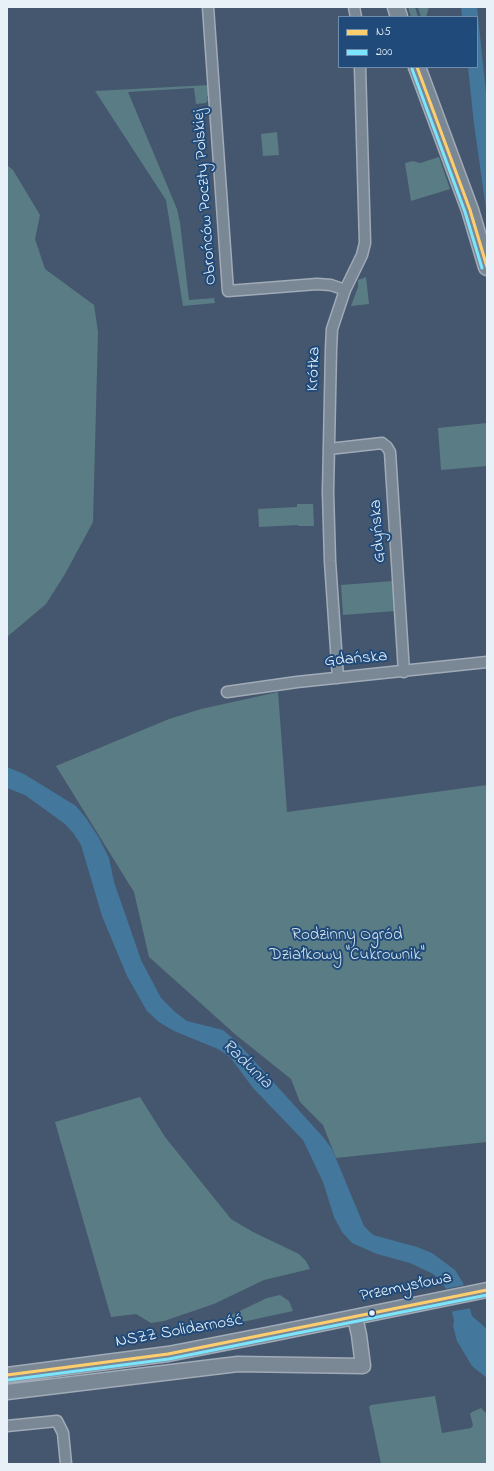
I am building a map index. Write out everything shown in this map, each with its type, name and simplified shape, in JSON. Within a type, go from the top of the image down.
[{"type":"main road","points":[[417,68],[468,204],[487,267]]},
{"type":"main road","name":"Przemysłowa","points":[[7,1392],[238,1364],[363,1366],[355,1317],[487,1290]]},
{"type":"main road","name":"NSZZ Solidarność","points":[[7,1375],[168,1354],[355,1317]]},
{"type":"street","name":"Obrońców Poczty Polskiej","points":[[208,7],[228,291],[317,284],[331,285],[345,290]]},
{"type":"street","name":"Krótka","points":[[338,678],[330,561],[328,492],[332,329],[345,290],[362,255],[365,243],[360,68]]},
{"type":"street","name":"Gdyńska","points":[[329,449],[382,443],[390,452],[404,672]]},
{"type":"street","name":"Gdańska","points":[[227,692],[487,662]]},
{"type":"street","points":[[7,1426],[57,1421],[63,1433],[66,1464]]},
{"type":"green space","points":[[408,7],[415,7],[418,16],[411,16]]},
{"type":"green space","points":[[418,7],[429,7],[426,16],[421,16]]},
{"type":"green space","points":[[209,85],[210,96],[207,96],[208,100],[206,103],[196,104],[194,88],[128,92],[177,209],[189,300],[214,298],[215,303],[183,306],[166,200],[95,91]]},
{"type":"green space","points":[[277,132],[279,155],[263,156],[261,134]]},
{"type":"green space","points":[[439,157],[450,189],[411,201],[405,163],[413,161],[420,163]]},
{"type":"green space","points":[[7,165],[13,170],[40,215],[35,239],[45,269],[94,305],[98,332],[93,522],[65,574],[46,604],[7,637]]},
{"type":"green space","points":[[366,277],[369,304],[351,306],[358,287],[358,280]]},
{"type":"green space","points":[[487,423],[487,466],[441,470],[438,428]]},
{"type":"green space","points":[[297,504],[313,504],[314,526],[298,525],[259,527],[258,509],[297,507]]},
{"type":"green space","points":[[393,581],[395,611],[343,615],[341,585]]},
{"type":"green space","name":"Rodzinny Ogród Działkowy \"Cukrownik\"","points":[[278,692],[287,812],[487,785],[487,1142],[336,1158],[323,1125],[300,1102],[291,1079],[236,1035],[149,957],[134,892],[56,766],[169,719],[201,709]]},
{"type":"green space","points":[[140,1097],[165,1137],[231,1219],[253,1232],[299,1254],[306,1261],[310,1269],[264,1280],[214,1304],[164,1321],[151,1323],[136,1314],[111,1317],[55,1122]]},
{"type":"green space","points":[[280,1295],[289,1301],[293,1311],[177,1336],[204,1328],[267,1298]]},
{"type":"green space","points":[[435,1396],[442,1433],[471,1428],[473,1425],[470,1414],[481,1408],[487,1414],[487,1464],[381,1464],[369,1407],[371,1405]]},
{"type":"water","points":[[461,7],[477,7],[478,16],[462,16]]},
{"type":"water","points":[[478,16],[487,102],[487,216],[474,124],[468,68],[478,68]]},
{"type":"water","name":"Radunia","points":[[7,767],[24,774],[76,806],[86,818],[99,838],[109,858],[114,882],[141,960],[161,998],[175,1012],[187,1021],[223,1030],[237,1042],[323,1137],[332,1149],[364,1226],[373,1235],[417,1247],[432,1253],[455,1270],[463,1283],[472,1316],[487,1329],[487,1378],[472,1366],[457,1341],[453,1326],[454,1320],[442,1281],[433,1274],[410,1263],[377,1254],[352,1243],[342,1232],[334,1217],[323,1182],[303,1140],[253,1088],[230,1057],[218,1049],[174,1031],[159,1022],[147,1011],[127,976],[102,916],[81,845],[65,824],[25,795],[7,788]]},
{"type":"pier","points":[[465,1285],[471,1308],[450,1312],[444,1289]]},
{"type":"transit line","name":"N5","points":[[417,68],[470,210],[487,267]]},
{"type":"transit line","name":"200","points":[[412,69],[465,212],[482,268]]},
{"type":"transit line","name":"N5","points":[[7,1375],[168,1354],[487,1290]]},
{"type":"transit line","name":"200","points":[[8,1380],[169,1359],[487,1295]]}]
